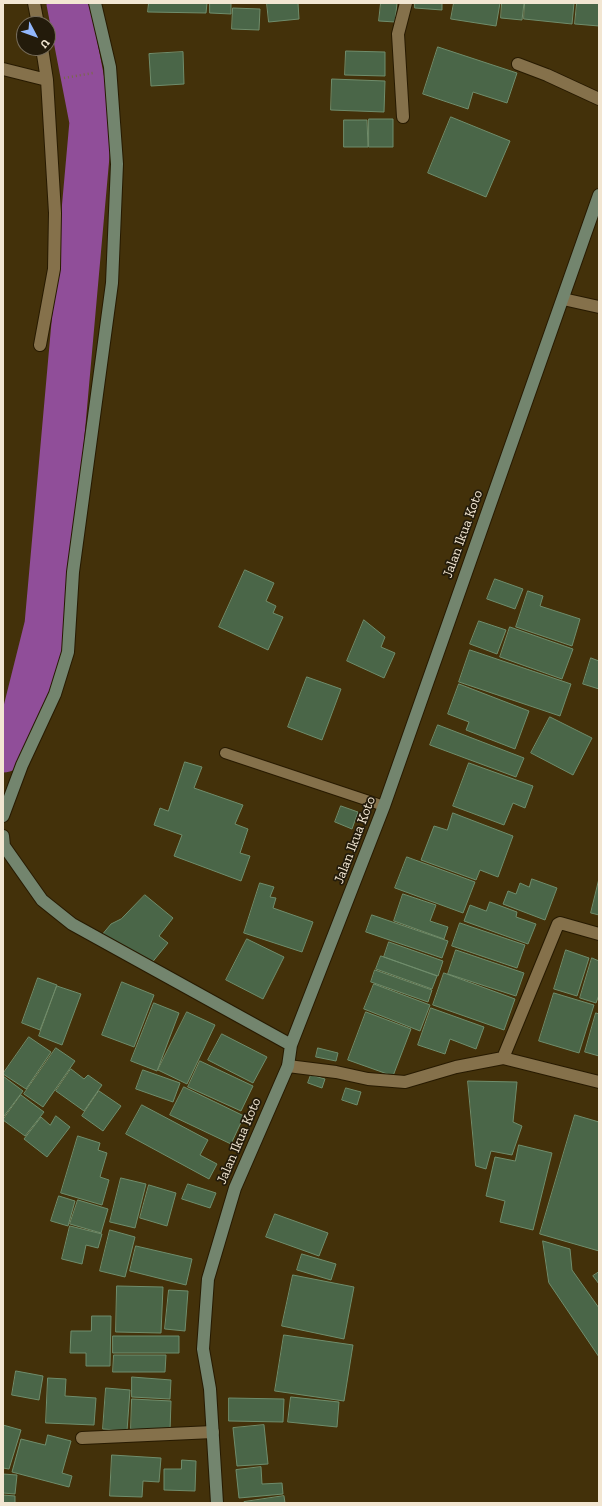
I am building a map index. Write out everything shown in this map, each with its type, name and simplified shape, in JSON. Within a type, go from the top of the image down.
[{"type":"street","points":[[34,3],[36,16]]},
{"type":"street","points":[[3,816],[22,765],[55,694],[68,652],[73,572],[112,283],[117,164],[110,67],[95,3]]},
{"type":"street","points":[[403,117],[398,34],[406,3]]},
{"type":"street","points":[[40,345],[54,269],[55,220],[47,80],[43,56]]},
{"type":"street","points":[[518,64],[547,75],[599,99]]},
{"type":"street","points":[[3,69],[47,80]]},
{"type":"street","name":"Jalan Ikua Koto","points":[[217,1503],[210,1390],[203,1349],[208,1279],[235,1188],[288,1066],[292,1045],[384,806],[599,195]]},
{"type":"street","points":[[562,299],[599,307]]},
{"type":"street","points":[[3,836],[4,846],[42,900],[72,924],[292,1045]]},
{"type":"street","points":[[503,1058],[558,924],[560,923],[599,934]]},
{"type":"street","points":[[288,1066],[336,1072],[368,1079],[405,1082],[456,1067],[503,1058],[599,1082]]},
{"type":"street","points":[[82,1438],[213,1432]]},
{"type":"lane","points":[[224,754],[384,806]]},
{"type":"path","points":[[63,78],[100,71]]},
{"type":"building","points":[[149,3],[207,3],[206,13],[148,12]]},
{"type":"building","points":[[210,3],[231,3],[231,14],[210,13]]},
{"type":"building","points":[[267,3],[298,3],[299,19],[269,22]]},
{"type":"building","points":[[381,3],[397,3],[395,22],[379,21]]},
{"type":"building","points":[[415,3],[442,3],[442,10],[415,8]]},
{"type":"building","points":[[454,3],[500,3],[496,26],[451,19]]},
{"type":"building","points":[[502,3],[524,3],[522,20],[501,18]]},
{"type":"building","points":[[525,3],[574,3],[572,24],[524,19]]},
{"type":"building","points":[[577,3],[599,3],[599,26],[575,24]]},
{"type":"building","points":[[233,8],[260,9],[259,30],[232,29]]},
{"type":"building","points":[[438,47],[517,73],[507,103],[473,92],[468,109],[423,94]]},
{"type":"building","points":[[346,51],[385,52],[385,76],[345,75]]},
{"type":"building","points":[[183,52],[184,84],[151,86],[149,54]]},
{"type":"building","points":[[332,79],[385,81],[384,112],[331,110]]},
{"type":"building","points":[[451,117],[510,141],[486,197],[428,173]]},
{"type":"building","points":[[369,119],[393,119],[393,147],[369,147]]},
{"type":"building","points":[[344,120],[367,120],[368,147],[344,147]]},
{"type":"building","points":[[245,570],[274,583],[266,601],[276,606],[273,613],[283,617],[268,650],[219,627]]},
{"type":"building","points":[[495,579],[523,589],[515,609],[487,599]]},
{"type":"building","points":[[528,591],[543,596],[540,606],[580,619],[572,646],[516,627]]},
{"type":"building","points":[[364,620],[385,637],[381,647],[395,653],[384,678],[347,661]]},
{"type":"building","points":[[479,621],[506,630],[497,654],[470,644]]},
{"type":"building","points":[[510,627],[573,649],[562,679],[500,657]]},
{"type":"building","points":[[470,650],[571,684],[560,716],[459,682]]},
{"type":"building","points":[[591,658],[599,661],[599,689],[583,684]]},
{"type":"building","points":[[307,677],[341,689],[322,740],[288,727]]},
{"type":"building","points":[[459,684],[529,711],[515,749],[466,730],[469,722],[448,714]]},
{"type":"building","points":[[550,717],[592,738],[573,775],[531,753]]},
{"type":"building","points":[[438,725],[524,758],[516,777],[430,745]]},
{"type":"building","points":[[185,762],[202,767],[194,788],[243,805],[235,824],[248,829],[240,853],[250,856],[241,881],[174,856],[182,835],[154,825],[160,808],[168,811]]},
{"type":"building","points":[[469,763],[533,786],[525,808],[513,803],[504,825],[453,806]]},
{"type":"building","points":[[341,806],[358,812],[352,829],[335,822]]},
{"type":"building","points":[[453,813],[513,836],[498,877],[480,870],[476,880],[421,860],[434,826],[447,830]]},
{"type":"building","points":[[407,857],[475,882],[463,913],[395,888]]},
{"type":"building","points":[[532,879],[557,888],[545,920],[503,904],[508,891],[516,894],[520,883],[529,887]]},
{"type":"building","points":[[599,879],[599,915],[591,913]]},
{"type":"building","points":[[260,883],[274,887],[270,897],[276,898],[273,908],[313,922],[302,952],[244,933]]},
{"type":"building","points":[[403,894],[436,905],[430,921],[448,927],[444,939],[394,921]]},
{"type":"building","points":[[145,895],[173,918],[159,936],[168,943],[150,965],[101,936],[111,924],[121,919]]},
{"type":"building","points":[[490,902],[517,912],[516,917],[536,924],[528,944],[464,921],[470,905],[486,911]]},
{"type":"building","points":[[372,915],[448,941],[442,958],[366,932]]},
{"type":"building","points":[[460,923],[525,945],[517,968],[452,946]]},
{"type":"building","points":[[247,939],[284,957],[263,999],[226,980]]},
{"type":"building","points":[[389,942],[443,961],[438,976],[384,957]]},
{"type":"building","points":[[456,950],[524,973],[516,996],[448,974]]},
{"type":"building","points":[[566,950],[589,958],[577,996],[554,989]]},
{"type":"building","points":[[381,956],[437,976],[432,989],[376,969]]},
{"type":"building","points":[[592,958],[599,961],[599,995],[596,1003],[580,998]]},
{"type":"building","points":[[375,970],[432,990],[428,1002],[371,982]]},
{"type":"building","points":[[444,973],[515,999],[504,1030],[433,1005]]},
{"type":"building","points":[[38,978],[57,985],[40,1030],[22,1023]]},
{"type":"building","points":[[122,982],[154,995],[134,1047],[102,1035]]},
{"type":"building","points":[[374,984],[430,1005],[420,1031],[364,1009]]},
{"type":"building","points":[[57,986],[81,994],[62,1045],[39,1036]]},
{"type":"building","points":[[554,993],[594,1005],[579,1053],[539,1041]]},
{"type":"building","points":[[154,1003],[179,1013],[157,1071],[131,1061]]},
{"type":"building","points":[[431,1008],[484,1027],[476,1049],[450,1039],[445,1054],[418,1045]]},
{"type":"building","points":[[187,1012],[215,1025],[187,1084],[158,1070]]},
{"type":"building","points":[[366,1012],[411,1029],[393,1076],[348,1060]]},
{"type":"building","points":[[596,1013],[599,1014],[599,1056],[585,1052]]},
{"type":"building","points":[[222,1034],[267,1057],[253,1083],[208,1060]]},
{"type":"building","points":[[29,1037],[51,1052],[26,1089],[3,1074]]},
{"type":"building","points":[[56,1048],[75,1061],[43,1107],[24,1094]]},
{"type":"building","points":[[318,1048],[338,1053],[336,1061],[316,1057]]},
{"type":"building","points":[[200,1061],[253,1086],[241,1111],[188,1087]]},
{"type":"building","points":[[71,1069],[84,1079],[88,1075],[102,1085],[84,1111],[56,1091]]},
{"type":"building","points":[[143,1070],[180,1083],[173,1102],[136,1089]]},
{"type":"building","points":[[311,1075],[325,1079],[322,1088],[308,1083]]},
{"type":"building","points":[[3,1076],[23,1091],[4,1116],[3,1115]]},
{"type":"building","points":[[468,1081],[517,1082],[513,1122],[522,1126],[512,1155],[491,1151],[486,1169],[476,1166]]},
{"type":"building","points":[[184,1087],[244,1116],[231,1144],[170,1115]]},
{"type":"building","points":[[346,1088],[361,1092],[357,1105],[342,1100]]},
{"type":"building","points":[[99,1091],[121,1106],[103,1131],[82,1116]]},
{"type":"building","points":[[21,1095],[44,1112],[25,1136],[3,1120]]},
{"type":"building","points":[[142,1105],[208,1140],[200,1155],[217,1164],[209,1179],[126,1134]]},
{"type":"building","points":[[575,1115],[599,1122],[599,1251],[540,1234]]},
{"type":"building","points":[[56,1116],[70,1127],[47,1157],[24,1139],[41,1117],[50,1125]]},
{"type":"building","points":[[78,1136],[100,1143],[98,1150],[107,1153],[100,1177],[109,1180],[102,1205],[61,1193]]},
{"type":"building","points":[[519,1145],[552,1153],[533,1230],[500,1222],[505,1201],[486,1196],[495,1157],[515,1161]]},
{"type":"building","points":[[121,1178],[146,1184],[135,1228],[110,1222]]},
{"type":"building","points":[[188,1184],[216,1193],[210,1208],[182,1199]]},
{"type":"building","points":[[149,1185],[176,1193],[167,1226],[140,1218]]},
{"type":"building","points":[[59,1196],[75,1201],[68,1226],[51,1221]]},
{"type":"building","points":[[78,1200],[108,1209],[101,1233],[70,1224]]},
{"type":"building","points":[[275,1214],[328,1233],[319,1256],[266,1237]]},
{"type":"building","points":[[70,1226],[102,1234],[98,1248],[86,1245],[82,1264],[62,1259]]},
{"type":"building","points":[[110,1230],[135,1237],[125,1277],[100,1271]]},
{"type":"building","points":[[543,1241],[570,1249],[572,1270],[599,1308],[599,1357],[549,1283]]},
{"type":"building","points":[[136,1246],[192,1259],[186,1285],[130,1271]]},
{"type":"building","points":[[302,1254],[336,1264],[331,1280],[297,1270]]},
{"type":"building","points":[[599,1272],[599,1284],[593,1276]]},
{"type":"building","points":[[293,1275],[354,1287],[344,1339],[282,1326]]},
{"type":"building","points":[[117,1286],[163,1287],[161,1333],[116,1332]]},
{"type":"building","points":[[169,1290],[188,1291],[185,1331],[165,1329]]},
{"type":"building","points":[[92,1316],[111,1316],[110,1366],[86,1366],[86,1353],[70,1353],[71,1331],[91,1331]]},
{"type":"building","points":[[284,1335],[353,1345],[344,1401],[275,1391]]},
{"type":"building","points":[[113,1336],[179,1336],[179,1353],[113,1353]]},
{"type":"building","points":[[114,1355],[166,1355],[165,1372],[113,1372]]},
{"type":"building","points":[[16,1371],[43,1376],[39,1400],[12,1395]]},
{"type":"building","points":[[132,1377],[171,1380],[170,1399],[132,1397]]},
{"type":"building","points":[[48,1378],[66,1379],[65,1396],[96,1398],[94,1425],[46,1423]]},
{"type":"building","points":[[106,1388],[130,1390],[127,1431],[103,1429]]},
{"type":"building","points":[[291,1397],[339,1402],[337,1427],[288,1422]]},
{"type":"building","points":[[229,1398],[284,1399],[283,1422],[229,1421]]},
{"type":"building","points":[[132,1399],[171,1401],[170,1431],[131,1429]]},
{"type":"building","points":[[3,1425],[21,1430],[9,1469],[3,1468]]},
{"type":"building","points":[[264,1425],[268,1464],[237,1466],[233,1428]]},
{"type":"building","points":[[48,1435],[71,1441],[62,1473],[72,1476],[69,1487],[12,1472],[21,1439],[45,1445]]},
{"type":"building","points":[[112,1455],[161,1458],[159,1482],[143,1481],[142,1497],[110,1496]]},
{"type":"building","points":[[182,1460],[196,1461],[195,1491],[164,1490],[164,1469],[181,1469]]},
{"type":"building","points":[[261,1467],[262,1484],[282,1483],[283,1494],[239,1498],[236,1470]]},
{"type":"building","points":[[3,1474],[17,1475],[15,1494],[3,1493]]},
{"type":"building","points":[[3,1495],[15,1496],[15,1503],[3,1503]]},
{"type":"building","points":[[284,1496],[285,1503],[244,1503],[244,1502]]},
{"type":"waterway","points":[[3,751],[6,750],[21,725],[46,625],[91,122],[68,3]]}]
